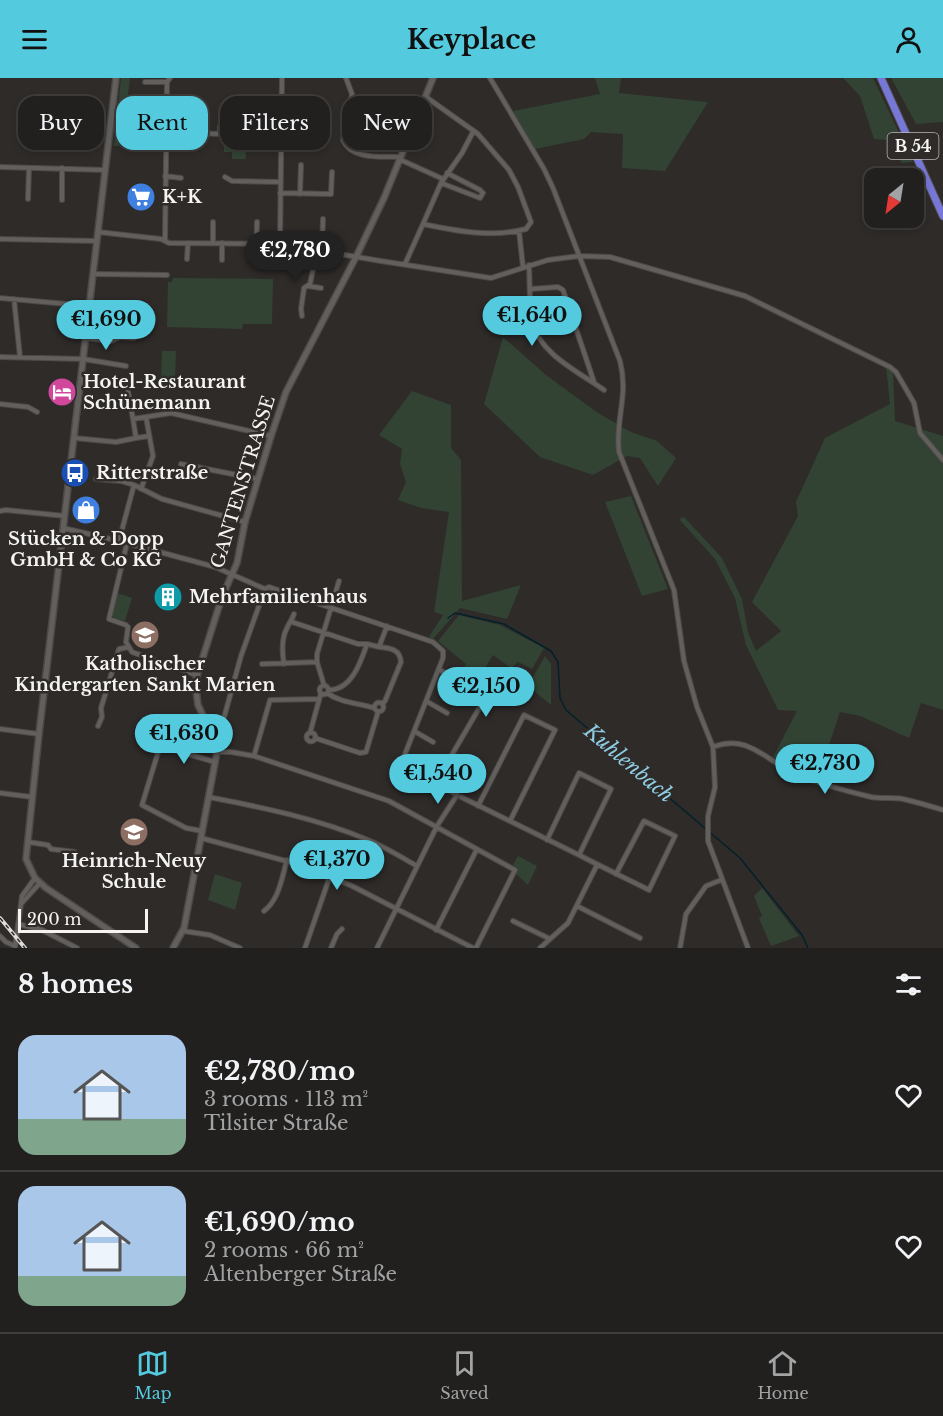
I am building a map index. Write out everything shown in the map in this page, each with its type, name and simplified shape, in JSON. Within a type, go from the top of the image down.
[{"type":"highway","name":"B 54","points":[[883,78],[943,205]]},
{"type":"highway","name":"B 54","points":[[883,78],[943,216]]},
{"type":"main road","points":[[116,78],[26,859],[40,883],[136,948]]},
{"type":"main road","name":"GANTENSTRASSE","points":[[426,96],[433,78]]},
{"type":"main road","name":"GANTENSTRASSE","points":[[173,948],[183,932],[217,752],[215,741],[198,705],[195,690],[196,675],[222,597],[237,563],[245,522],[286,392],[356,257],[404,150]]},
{"type":"street","points":[[282,78],[282,96]]},
{"type":"street","points":[[346,78],[352,94],[343,140],[346,147],[355,153],[369,156],[401,158],[442,181],[480,198],[483,193],[480,190],[447,172]]},
{"type":"street","points":[[490,78],[544,169],[620,361],[624,375],[624,394],[619,452],[674,590],[684,661],[697,707],[713,747],[715,788],[706,832],[721,880],[748,948]]},
{"type":"street","points":[[145,82],[168,80],[167,96]]},
{"type":"street","points":[[423,224],[468,233],[519,231],[526,229],[531,222],[509,170],[478,134],[432,101]]},
{"type":"street","points":[[405,264],[442,181],[462,153],[473,132]]},
{"type":"street","points":[[165,241],[166,150]]},
{"type":"street","points":[[280,244],[281,150]]},
{"type":"street","points":[[300,194],[301,165]]},
{"type":"street","points":[[0,167],[105,170]]},
{"type":"street","points":[[28,199],[29,168]]},
{"type":"street","points":[[62,168],[62,200]]},
{"type":"street","points":[[280,193],[331,194],[332,172]]},
{"type":"street","points":[[165,176],[181,178]]},
{"type":"street","points":[[225,177],[232,181],[280,182]]},
{"type":"street","points":[[302,316],[300,309],[304,288],[310,284],[319,251],[323,219]]},
{"type":"street","points":[[213,222],[213,242]]},
{"type":"street","points":[[256,260],[257,222]]},
{"type":"street","points":[[519,231],[523,267]]},
{"type":"street","points":[[98,232],[160,239],[169,243],[280,244],[491,278],[548,260],[579,255],[618,258],[745,296],[885,364],[896,372],[914,403],[920,433],[943,460]]},
{"type":"street","points":[[0,239],[97,242]]},
{"type":"street","points":[[187,259],[188,243]]},
{"type":"street","points":[[222,243],[222,260]]},
{"type":"street","points":[[529,265],[532,320],[539,338],[552,352],[604,390]]},
{"type":"street","points":[[93,274],[167,275]]},
{"type":"street","points":[[307,285],[321,288]]},
{"type":"street","points":[[531,289],[558,287],[563,290],[594,383]]},
{"type":"street","points":[[0,298],[89,306]]},
{"type":"street","points":[[14,299],[20,357]]},
{"type":"street","points":[[85,338],[111,341],[120,337],[134,338]]},
{"type":"street","points":[[0,357],[83,359],[126,366]]},
{"type":"street","points":[[128,391],[136,438]]},
{"type":"street","points":[[0,404],[28,407],[37,412]]},
{"type":"street","points":[[133,419],[166,413],[271,436]]},
{"type":"street","points":[[141,489],[153,456],[146,417]]},
{"type":"street","points":[[74,438],[116,442],[149,436]]},
{"type":"street","points":[[181,464],[258,480]]},
{"type":"street","points":[[96,479],[121,481],[162,499],[245,522]]},
{"type":"street","points":[[119,541],[134,485]]},
{"type":"street","points":[[0,511],[65,516]]},
{"type":"street","points":[[63,528],[214,567],[266,589],[269,587],[438,645],[444,654],[403,759],[404,763],[457,795],[436,826],[377,948]]},
{"type":"street","points":[[127,543],[109,619],[128,627],[126,642],[136,654],[196,675]]},
{"type":"street","points":[[339,581],[317,654],[317,662],[324,685],[336,700],[374,708],[378,712]]},
{"type":"street","points":[[215,741],[220,732],[241,656],[266,589]]},
{"type":"street","points":[[284,664],[283,642],[287,626],[292,622],[294,614]]},
{"type":"street","points":[[292,622],[358,644],[388,648],[396,651],[401,662],[382,704],[382,711],[378,712],[366,752],[360,753],[315,738],[314,734],[310,733]]},
{"type":"street","points":[[379,648],[387,626]]},
{"type":"street","points":[[321,693],[335,690],[349,680],[359,668],[367,644]]},
{"type":"street","points":[[98,726],[102,717],[101,708],[119,649],[129,647]]},
{"type":"street","points":[[262,664],[317,662]]},
{"type":"street","points":[[436,782],[481,705],[480,699],[439,669]]},
{"type":"street","points":[[315,738],[311,742],[308,741],[307,734],[310,733],[321,687],[324,685]]},
{"type":"street","points":[[254,756],[270,700],[318,699]]},
{"type":"street","points":[[426,701],[447,713]]},
{"type":"street","points":[[374,708],[378,702],[382,704]]},
{"type":"street","points":[[478,806],[524,715],[555,730],[510,821]]},
{"type":"street","points":[[0,729],[39,734]]},
{"type":"street","points":[[414,730],[433,742]]},
{"type":"street","points":[[713,747],[738,742],[755,749],[780,766],[812,780],[872,797],[902,799],[943,810]]},
{"type":"street","points":[[215,762],[160,746],[142,805],[201,834],[330,876],[474,948],[515,870],[389,801],[370,793],[320,779],[254,756],[217,752]]},
{"type":"street","points":[[547,840],[579,773],[611,789],[579,855]]},
{"type":"street","points":[[0,793],[32,797]]},
{"type":"street","points":[[208,797],[295,817],[343,831],[369,841],[417,866]]},
{"type":"street","points":[[461,797],[648,890],[675,836],[644,821],[616,874]]},
{"type":"street","points":[[28,842],[48,845],[51,849],[75,852]]},
{"type":"street","points":[[436,930],[477,849]]},
{"type":"street","points":[[264,911],[270,907],[276,896],[286,860]]},
{"type":"street","points":[[540,948],[568,923],[597,865]]},
{"type":"street","points":[[305,948],[330,876]]},
{"type":"street","points":[[0,936],[15,947],[20,905],[24,892],[35,878]]},
{"type":"street","points":[[680,948],[686,914],[706,885],[721,880]]},
{"type":"street","points":[[20,905],[40,883]]},
{"type":"street","points":[[577,906],[640,938]]},
{"type":"street","points":[[513,921],[550,939]]},
{"type":"street","points":[[18,924],[42,930],[77,948]]},
{"type":"street","points":[[331,948],[336,934],[342,929]]},
{"type":"street","points":[[183,932],[210,935],[240,948]]},
{"type":"green space","points":[[121,78],[130,78],[128,96],[119,96]]},
{"type":"green space","points":[[595,78],[621,78],[619,93],[708,102],[665,171],[622,168],[623,134],[591,132],[584,139],[535,149],[513,111],[600,94]]},
{"type":"green space","points":[[843,78],[873,78],[913,162],[902,163],[888,140],[874,139],[860,96]]},
{"type":"green space","points":[[891,78],[943,78],[943,122],[916,124]]},
{"type":"green space","points":[[224,150],[246,150],[246,159],[232,159],[232,152],[224,152]]},
{"type":"green space","points":[[173,278],[273,279],[272,324],[243,324],[242,329],[167,327],[168,282],[172,282]]},
{"type":"green space","points":[[503,337],[546,375],[598,413],[631,432],[657,441],[676,458],[658,486],[640,458],[627,456],[593,475],[540,457],[484,404]]},
{"type":"green space","points":[[162,351],[176,351],[175,380],[161,380]]},
{"type":"green space","points":[[886,367],[893,372],[895,421],[943,436],[943,710],[921,703],[909,738],[860,716],[840,712],[818,778],[786,766],[773,757],[797,711],[778,710],[746,645],[735,598],[715,559],[679,519],[684,517],[722,558],[742,599],[748,632],[756,651],[781,631],[752,602],[798,516],[796,502],[825,438],[890,404]]},
{"type":"green space","points":[[412,391],[451,405],[451,448],[461,460],[462,601],[521,585],[507,619],[460,608],[433,639],[429,637],[443,615],[434,612],[449,512],[421,508],[398,500],[406,482],[400,464],[402,449],[379,435]]},
{"type":"green space","points":[[631,496],[668,589],[642,596],[605,502]]},
{"type":"green space","points":[[117,593],[132,598],[125,621],[114,618],[112,615]]},
{"type":"green space","points":[[459,615],[500,625],[544,648],[532,669],[518,662],[511,668],[493,655],[481,675],[498,691],[486,701],[456,679],[466,664],[438,641]]},
{"type":"green space","points":[[545,656],[551,664],[551,705],[528,686]]},
{"type":"green space","points":[[518,856],[537,866],[528,885],[516,874],[518,868],[513,865]]},
{"type":"green space","points":[[215,874],[242,883],[235,910],[208,900]]},
{"type":"green space","points":[[762,888],[799,936],[771,946],[759,918],[762,916],[754,896]]},
{"type":"waterway","name":"Kuhlenbach","points":[[448,618],[455,613],[504,624],[551,651],[558,662],[560,698],[566,710],[740,858],[802,935],[808,948]]},
{"type":"railway","points":[[0,918],[25,948]]},
{"type":"place","name":"K+K","points":[[141,197]]},
{"type":"place","name":"Hotel-Restaurant Schünemann","points":[[62,392]]},
{"type":"place","name":"Ritterstraße","points":[[75,473]]},
{"type":"place","name":"Stücken & Dopp GmbH & Co KG","points":[[86,510]]},
{"type":"place","name":"Mehrfamilienhaus","points":[[168,597]]},
{"type":"place","name":"Katholischer Kindergarten Sankt Marien","points":[[145,635]]},
{"type":"place","name":"Heinrich-Neuy Schule","points":[[134,832]]}]
